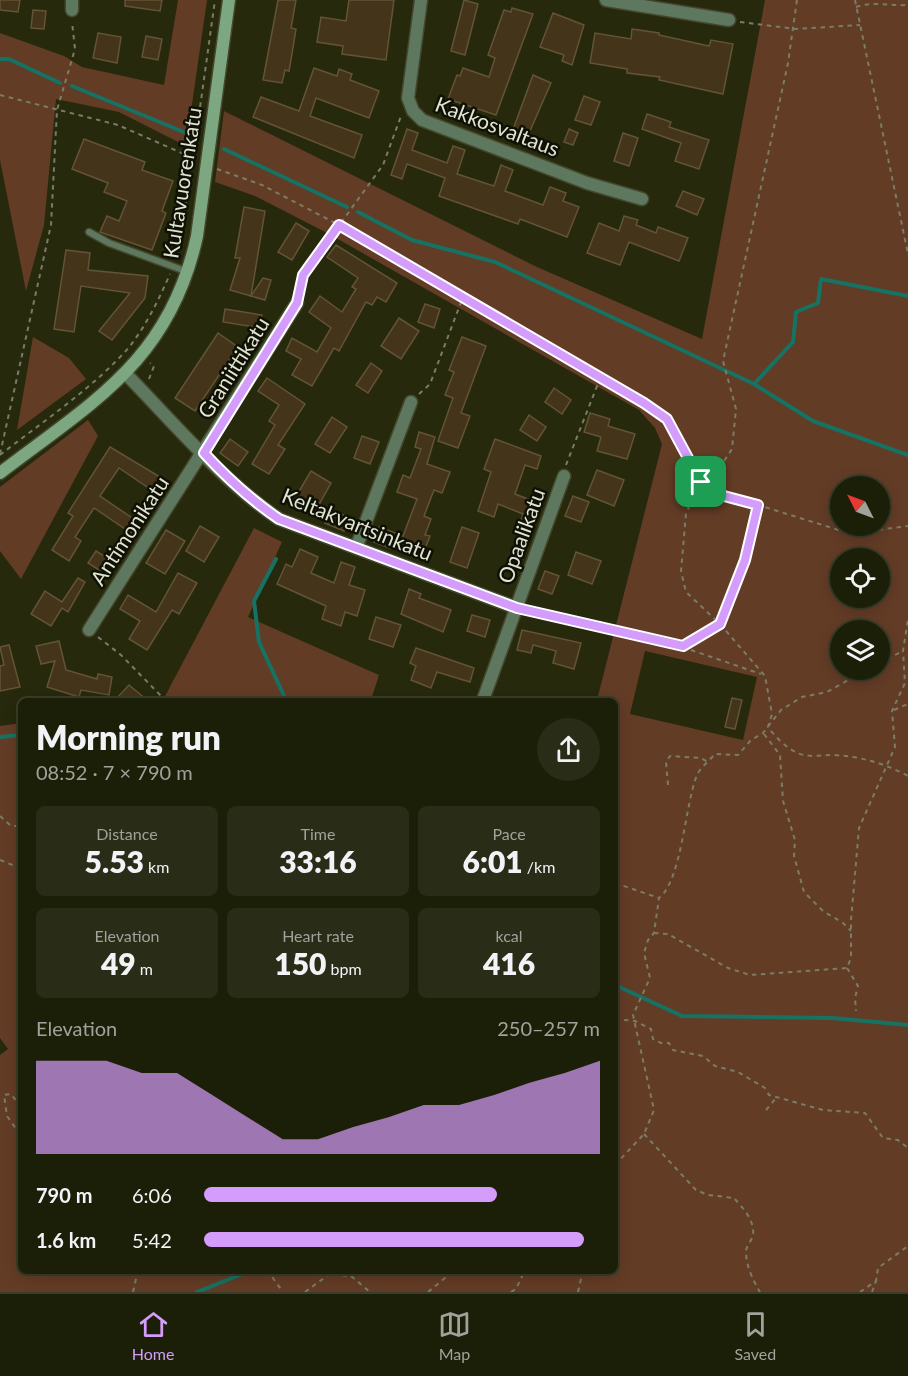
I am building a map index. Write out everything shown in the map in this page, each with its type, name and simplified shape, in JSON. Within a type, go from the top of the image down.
[{"type":"street","name":"Kultavuorenkatu","points":[[0,473],[94,401],[125,373],[164,326],[189,272],[208,168],[229,0]]},
{"type":"street","name":"Kakkosvaltaus","points":[[421,0],[408,98],[413,111],[422,120],[587,183],[642,199]]},
{"type":"street","points":[[606,0],[657,4],[729,20]]},
{"type":"street","name":"Graniittikatu","points":[[204,453],[297,303]]},
{"type":"street","name":"Keltakvartsinkatu","points":[[125,373],[253,502],[279,519],[517,608]]},
{"type":"street","points":[[356,548],[411,402]]},
{"type":"street","name":"Antimonikatu","points":[[89,630],[204,453]]},
{"type":"street","name":"Opaalikatu","points":[[484,698],[564,476]]},
{"type":"lane","points":[[89,232],[109,243],[189,272]]},
{"type":"lane","points":[[517,608],[683,646]]},
{"type":"path","points":[[768,726],[772,714],[765,676],[720,624],[686,592],[681,571],[686,513],[701,482],[716,473],[732,449],[736,409],[723,362],[788,63],[797,0]]},
{"type":"path","points":[[855,0],[908,254]]},
{"type":"path","points":[[856,7],[867,3],[886,7],[908,5]]},
{"type":"path","points":[[0,454],[51,225],[57,110],[75,49],[72,5]]},
{"type":"path","points":[[729,20],[793,28],[860,25]]},
{"type":"path","points":[[0,95],[118,125],[193,158]]},
{"type":"path","points":[[297,303],[303,275],[383,165],[408,98]]},
{"type":"path","points":[[219,170],[262,185],[339,225],[601,376],[667,419],[701,482],[724,496],[842,531],[861,532],[908,526]]},
{"type":"path","points":[[411,402],[430,384],[463,297]]},
{"type":"path","points":[[564,476],[566,459],[601,376]]},
{"type":"path","points":[[683,646],[720,624],[745,560],[758,505]]},
{"type":"path","points":[[847,968],[851,958],[859,828],[895,747],[892,711],[905,683],[903,651],[908,619]]},
{"type":"path","points":[[89,630],[121,655],[163,698]]},
{"type":"path","points":[[683,646],[732,666],[756,670],[765,676]]},
{"type":"path","points":[[890,658],[903,651]]},
{"type":"path","points":[[618,1162],[644,1134],[654,1110],[633,1015],[650,978],[644,953],[648,940],[654,933],[659,898],[666,893],[673,874],[697,774],[715,754],[738,755],[751,740],[763,734],[781,710],[802,697],[827,692],[848,680]]},
{"type":"path","points":[[892,711],[908,705]]},
{"type":"path","points":[[768,726],[774,735],[803,755],[835,755],[887,765],[908,776]]},
{"type":"path","points":[[763,734],[780,755],[783,801],[795,840],[794,856],[804,892],[823,911],[843,923],[851,931]]},
{"type":"path","points":[[668,785],[666,762],[670,756],[701,758],[708,762]]},
{"type":"path","points":[[0,816],[11,826],[18,825]]},
{"type":"path","points":[[0,860],[18,866]]},
{"type":"path","points":[[618,884],[659,898]]},
{"type":"path","points":[[654,933],[668,934],[728,968],[750,975],[847,968]]},
{"type":"path","points":[[847,968],[858,986],[855,998],[856,1011]]},
{"type":"path","points":[[618,1019],[635,1021],[651,1029],[653,1039],[661,1043],[669,1043],[673,1050],[703,1056],[715,1066],[738,1072],[765,1088],[769,1095],[823,1110],[865,1113],[883,1138],[898,1140],[908,1148]]},
{"type":"path","points":[[18,1103],[8,1091],[4,1095],[3,1103],[7,1116],[18,1132]]},
{"type":"path","points":[[766,1110],[777,1097]]},
{"type":"path","points":[[644,1134],[696,1190],[708,1196],[734,1198],[742,1207],[751,1220],[753,1234],[746,1250],[749,1269],[760,1292]]},
{"type":"path","points":[[872,1292],[878,1268],[908,1246]]},
{"type":"path","points":[[133,1292],[137,1274]]},
{"type":"path","points":[[270,1274],[284,1292]]},
{"type":"path","points":[[305,1292],[330,1274]]},
{"type":"path","points":[[338,1274],[351,1276],[370,1292]]},
{"type":"path","points":[[428,1292],[446,1278],[446,1274]]},
{"type":"path","points":[[511,1292],[516,1288],[523,1274]]},
{"type":"path","points":[[578,1292],[582,1274]]},
{"type":"path","points":[[860,1292],[876,1281]]},
{"type":"shaded area","points":[[178,0],[207,0],[186,146],[119,112],[56,99],[44,225],[26,291],[0,160],[0,33],[64,56],[82,67],[164,85]]},
{"type":"shaded area","points":[[765,0],[908,0],[908,1292],[0,1292],[0,1055],[8,1049],[0,1038],[0,726],[18,723],[18,1274],[618,1274],[618,698],[598,698],[662,444],[655,428],[639,410],[329,234],[255,196],[215,182],[224,111],[537,267],[702,339]],"holes":[[[645,651],[757,677],[743,740],[630,714]]]},
{"type":"shaded area","points":[[33,337],[69,358],[86,379],[17,430]]},
{"type":"shaded area","points":[[88,420],[98,436],[21,579],[0,551],[0,487]]},
{"type":"shaded area","points":[[254,528],[282,542],[248,617],[379,675],[372,698],[164,698]]},
{"type":"building","points":[[0,0],[20,0],[18,12],[0,10]]},
{"type":"building","points":[[125,0],[162,0],[160,11],[125,6]]},
{"type":"building","points":[[278,0],[296,0],[291,28],[296,29],[291,60],[289,71],[285,70],[282,83],[263,80]]},
{"type":"building","points":[[349,0],[394,0],[386,60],[342,54],[343,46],[317,42],[321,17],[346,21]]},
{"type":"building","points":[[464,0],[478,4],[465,55],[451,51]]},
{"type":"building","points":[[512,8],[533,14],[496,115],[448,99],[457,75],[460,76],[463,68],[489,77],[495,58],[488,55],[504,10],[511,12]]},
{"type":"building","points":[[33,10],[46,11],[44,29],[31,28]]},
{"type":"building","points":[[553,13],[584,25],[572,65],[562,61],[564,55],[540,47]]},
{"type":"building","points":[[632,29],[659,33],[659,35],[709,46],[711,40],[733,44],[723,94],[659,80],[660,77],[627,73],[627,69],[590,63],[595,33],[631,39]]},
{"type":"building","points":[[98,33],[121,37],[117,63],[93,58]]},
{"type":"building","points":[[146,36],[162,39],[158,60],[142,57]]},
{"type":"building","points":[[314,68],[337,76],[339,69],[352,74],[350,80],[379,91],[369,118],[316,98],[310,116],[362,135],[354,158],[253,117],[261,97],[299,111]]},
{"type":"building","points":[[533,75],[551,83],[526,140],[511,135]]},
{"type":"building","points":[[584,96],[600,102],[591,125],[575,120]]},
{"type":"building","points":[[647,114],[671,122],[669,127],[709,140],[699,169],[675,161],[681,143],[642,129]]},
{"type":"building","points":[[407,129],[418,133],[412,150],[447,163],[453,146],[465,150],[457,174],[494,186],[501,165],[513,170],[505,191],[543,205],[550,187],[566,193],[563,201],[579,207],[567,237],[520,219],[518,224],[439,196],[445,178],[407,164],[402,179],[391,175]]},
{"type":"building","points":[[569,129],[578,133],[573,145],[564,142]]},
{"type":"building","points":[[623,133],[638,138],[629,166],[614,161]]},
{"type":"building","points":[[84,139],[145,162],[142,170],[173,181],[162,211],[166,213],[152,250],[100,232],[107,216],[119,221],[127,201],[104,192],[108,183],[72,169]]},
{"type":"building","points":[[683,191],[704,199],[697,215],[676,206]]},
{"type":"building","points":[[244,207],[265,211],[251,296],[230,290],[240,258],[235,258]]},
{"type":"building","points":[[624,216],[638,220],[636,225],[656,233],[658,227],[688,238],[679,261],[629,242],[620,265],[587,253],[599,223],[619,231]]},
{"type":"building","points":[[296,223],[309,231],[292,260],[278,252]]},
{"type":"building","points":[[336,245],[397,283],[386,302],[377,297],[372,305],[366,302],[339,351],[334,348],[312,386],[292,375],[301,359],[286,351],[292,338],[317,352],[331,328],[309,312],[320,296],[342,312],[356,289],[352,287],[358,278],[327,257]]},
{"type":"building","points":[[66,250],[90,253],[88,270],[148,276],[145,298],[112,340],[99,331],[130,293],[81,286],[74,332],[54,329]]},
{"type":"building","points":[[263,278],[271,280],[265,300],[251,296]]},
{"type":"building","points":[[425,304],[440,309],[434,328],[418,322]]},
{"type":"building","points":[[225,309],[262,315],[260,328],[223,322]]},
{"type":"building","points":[[399,318],[419,331],[401,359],[381,346]]},
{"type":"building","points":[[218,333],[238,347],[195,411],[175,398]]},
{"type":"building","points":[[462,337],[486,346],[461,413],[470,416],[458,448],[438,441],[453,398],[445,395],[454,372],[449,370]]},
{"type":"building","points":[[371,363],[382,371],[368,393],[356,385]]},
{"type":"building","points":[[267,378],[305,404],[278,445],[285,449],[269,474],[252,464],[275,425],[269,421],[279,405],[258,391]]},
{"type":"building","points":[[554,388],[571,400],[562,414],[545,402]]},
{"type":"building","points":[[590,413],[610,419],[608,426],[635,434],[627,459],[597,451],[601,437],[584,432]]},
{"type":"building","points":[[529,415],[546,427],[537,441],[520,430]]},
{"type":"building","points":[[332,417],[347,427],[330,453],[315,444]]},
{"type":"building","points":[[419,432],[435,437],[427,464],[450,472],[442,493],[434,490],[424,516],[431,519],[425,535],[430,536],[422,556],[392,543],[390,548],[374,542],[379,527],[403,536],[417,499],[397,492],[403,475],[410,478],[421,449],[415,447]]},
{"type":"building","points":[[362,436],[379,442],[370,464],[354,458]]},
{"type":"building","points":[[230,439],[248,452],[238,466],[220,453]]},
{"type":"building","points":[[495,439],[541,456],[537,469],[525,465],[515,494],[538,503],[530,523],[521,520],[523,514],[498,504],[494,517],[478,511],[491,472],[484,469]]},
{"type":"building","points":[[110,447],[165,480],[156,493],[119,468],[100,496],[138,522],[131,533],[94,508],[75,537],[81,541],[69,561],[52,550],[73,516],[68,513]]},
{"type":"building","points":[[597,470],[624,480],[614,506],[587,495]]},
{"type":"building","points":[[311,471],[331,483],[316,510],[295,498]]},
{"type":"building","points":[[573,496],[589,502],[581,522],[565,516]]},
{"type":"building","points":[[330,510],[349,517],[344,531],[325,523]]},
{"type":"building","points":[[200,526],[219,537],[204,562],[186,551]]},
{"type":"building","points":[[462,527],[479,533],[467,568],[450,562]]},
{"type":"building","points":[[166,530],[185,541],[165,574],[146,563]]},
{"type":"building","points":[[300,549],[318,557],[311,573],[334,583],[341,562],[355,567],[349,585],[365,590],[357,616],[345,612],[341,626],[322,619],[326,606],[277,584],[286,564],[292,567]]},
{"type":"building","points":[[96,551],[112,561],[104,573],[88,563]]},
{"type":"building","points":[[576,552],[601,561],[592,584],[568,575]]},
{"type":"building","points":[[545,571],[559,576],[552,594],[538,589]]},
{"type":"building","points":[[178,573],[197,583],[179,614],[172,610],[147,650],[129,639],[140,621],[120,609],[128,595],[156,612]]},
{"type":"building","points":[[78,578],[85,582],[68,612],[62,608],[51,626],[31,614],[45,591],[62,602]]},
{"type":"building","points":[[409,589],[421,594],[419,598],[451,610],[443,632],[401,614]]},
{"type":"building","points":[[472,615],[490,620],[485,637],[467,631]]},
{"type":"building","points":[[376,617],[401,625],[393,647],[369,639]]},
{"type":"building","points":[[522,630],[581,643],[574,669],[553,663],[556,651],[533,645],[531,653],[517,650]]},
{"type":"building","points":[[59,641],[66,670],[97,679],[98,674],[112,677],[109,695],[81,690],[79,697],[47,687],[55,661],[41,664],[36,646]]},
{"type":"building","points":[[9,645],[20,687],[0,691],[0,666],[4,665],[0,647]]},
{"type":"building","points":[[416,648],[474,668],[470,682],[437,672],[431,688],[411,680],[416,666],[410,663]]},
{"type":"building","points":[[129,685],[145,698],[117,698]]},
{"type":"building","points":[[732,698],[742,700],[735,729],[725,727]]},
{"type":"waterway","points":[[0,59],[9,59],[60,83]]},
{"type":"waterway","points":[[72,86],[191,135]]},
{"type":"waterway","points":[[224,149],[347,207]]},
{"type":"waterway","points":[[358,212],[412,240],[495,262],[754,384],[813,421],[908,455]]},
{"type":"waterway","points":[[754,384],[793,342],[796,312],[818,303],[821,279],[908,296]]},
{"type":"waterway","points":[[276,559],[254,601],[259,642],[285,698]]},
{"type":"waterway","points":[[0,737],[18,735]]},
{"type":"waterway","points":[[618,986],[682,1016],[832,1018],[908,1025]]},
{"type":"waterway","points":[[197,1292],[242,1274]]},
{"type":"route","points":[[339,225],[601,376],[667,419],[701,482],[724,496],[758,505],[745,560],[720,624],[683,646],[517,608],[279,519],[253,502],[204,453],[297,303],[303,275],[339,225]]}]
